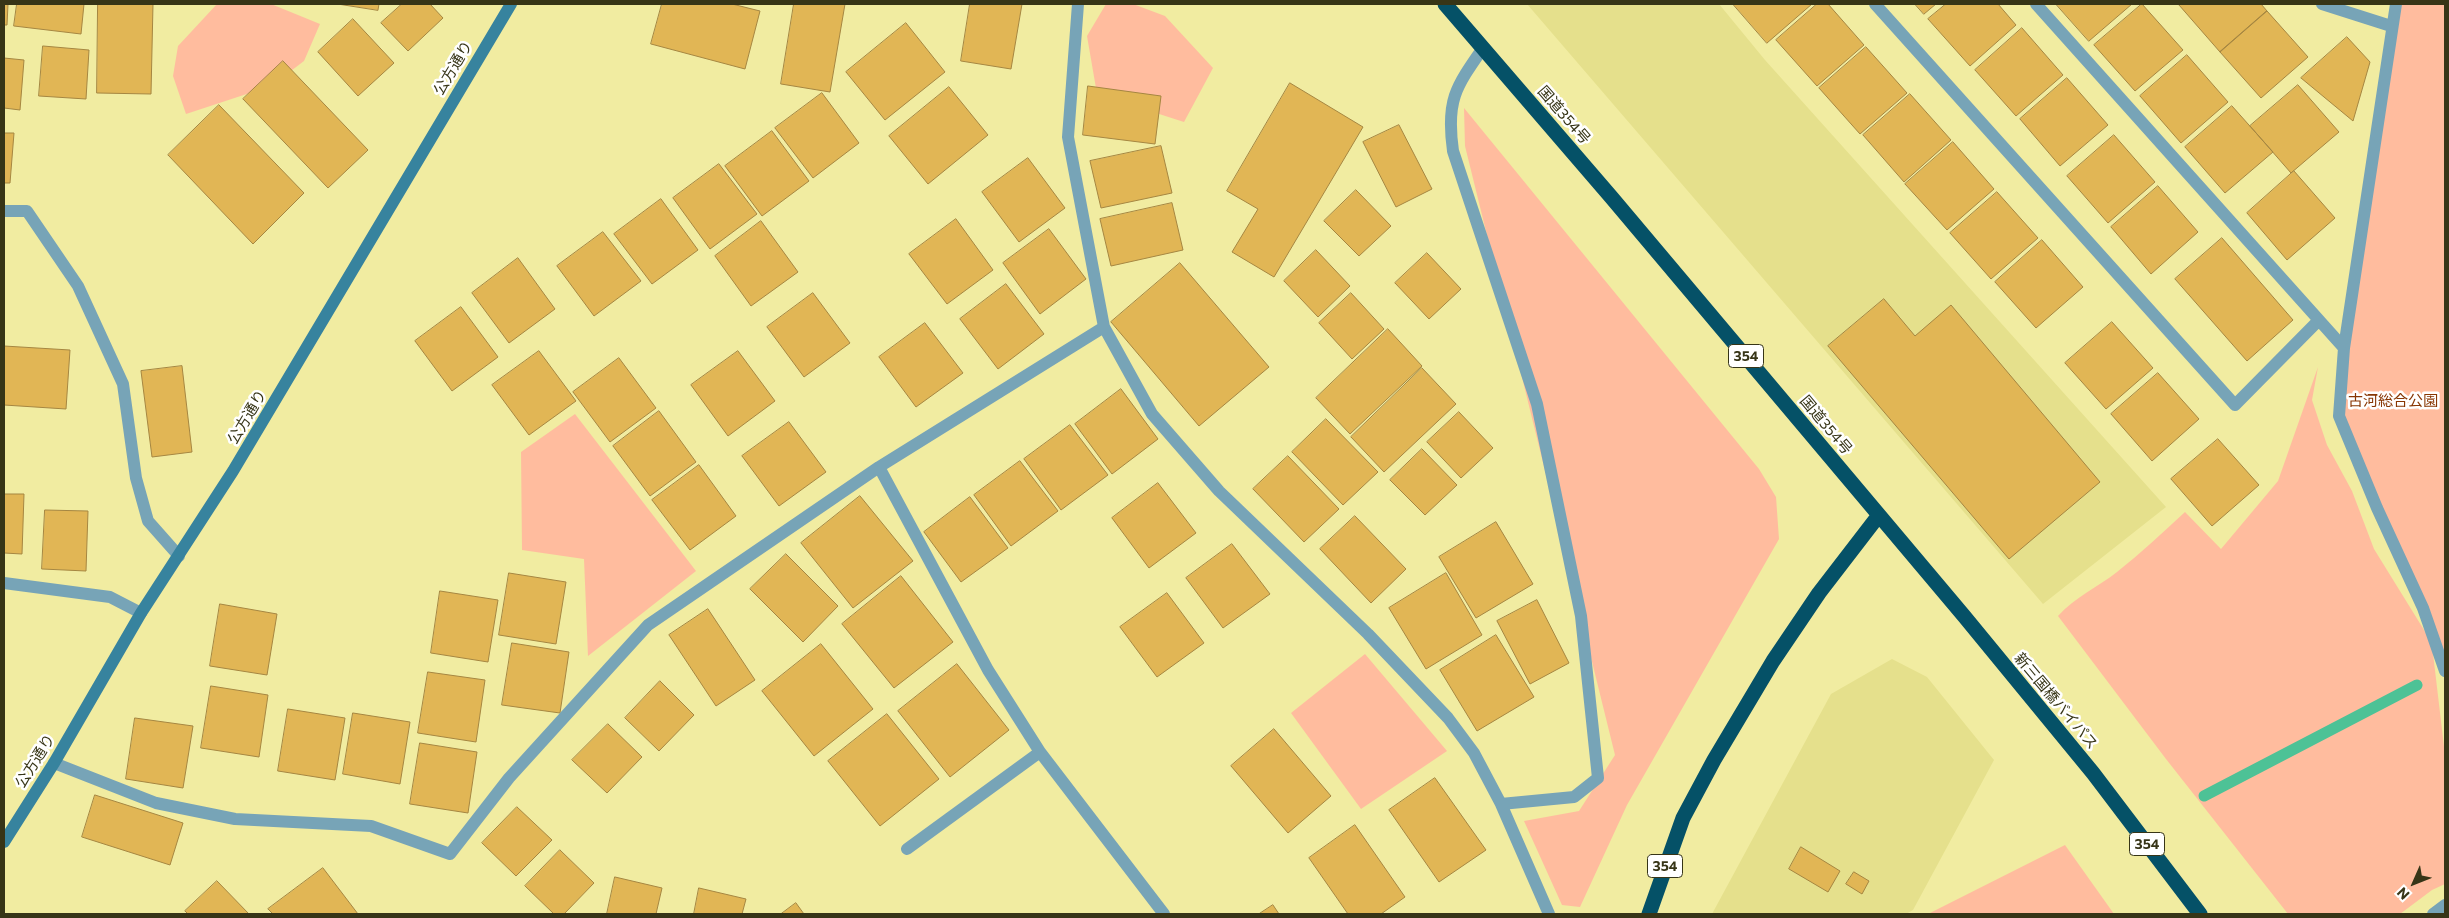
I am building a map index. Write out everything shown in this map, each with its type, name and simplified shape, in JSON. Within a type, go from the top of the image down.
[{"type":"highway","name":"国道354号","points":[[1445,4],[1879,515]]},
{"type":"highway","name":"354","points":[[1649,914],[1682,818],[1714,760],[1773,661],[1819,593],[1879,515]]},
{"type":"highway","name":"新三国橋バイパス","points":[[1879,515],[2093,773],[2200,914]]},
{"type":"street","name":"公方通り","points":[[4,842],[54,764],[141,614],[238,462],[511,4]]},
{"type":"street","points":[[1078,4],[1068,137],[1104,328],[1152,414],[1219,491],[1368,634],[1448,718],[1474,753],[1502,804],[1549,914]]},
{"type":"street","points":[[1876,4],[2235,404],[2319,320]]},
{"type":"street","points":[[2036,4],[2344,348]]},
{"type":"street","points":[[2322,4],[2391,26]]},
{"type":"street","points":[[2396,4],[2391,26],[2344,348],[2339,416],[2377,508],[2423,608],[2445,672]]},
{"type":"street","points":[[1483,48],[1457,85],[1452,102],[1450,126],[1453,151],[1537,404],[1581,616],[1598,778],[1574,797],[1502,804]]},
{"type":"street","points":[[4,211],[26,211],[78,286],[123,384],[136,478],[148,521],[179,556]]},
{"type":"street","points":[[54,764],[156,803],[235,819],[371,826],[450,854],[509,778],[648,625],[879,467],[1104,328]]},
{"type":"street","points":[[879,467],[988,670],[1040,752],[1164,914]]},
{"type":"street","points":[[4,583],[110,597],[141,614]]},
{"type":"street","points":[[907,849],[1040,752]]},
{"type":"street","points":[[2432,914],[2445,905]]},
{"type":"shaded area","points":[[1527,4],[1719,4],[1765,60],[2166,507],[2043,604]]},
{"type":"shaded area","points":[[1892,659],[1927,677],[1994,760],[1913,910],[1906,914],[1712,914],[1831,694]]},
{"type":"green space","points":[[217,4],[271,4],[320,24],[304,61],[271,86],[186,114],[173,76],[178,46]]},
{"type":"green space","points":[[1106,4],[1133,4],[1165,16],[1213,68],[1184,122],[1097,94],[1087,36]]},
{"type":"green space","name":"古河総合公園","points":[[2396,4],[2445,4],[2445,674],[2432,645],[2445,755],[2445,884],[2432,890],[2400,914],[2288,914],[2166,759],[2058,616],[2072,603],[2126,565],[2185,512],[2221,549],[2278,481],[2318,367],[2312,400],[2327,445],[2352,491],[2374,549],[2429,638],[2339,416]]},
{"type":"green space","points":[[1464,108],[1759,469],[1776,497],[1779,539],[1627,805],[1580,907],[1562,905],[1524,821],[1579,811],[1615,755],[1465,146]]},
{"type":"green space","points":[[575,414],[696,571],[588,656],[584,559],[522,550],[521,452]]},
{"type":"green space","points":[[1365,654],[1447,751],[1361,809],[1291,713]]},
{"type":"green space","points":[[2065,845],[2114,914],[1928,914]]},
{"type":"building","points":[[4,4],[8,4],[7,25],[4,25]]},
{"type":"building","points":[[17,4],[84,4],[81,34],[14,26]]},
{"type":"building","points":[[98,4],[153,4],[151,94],[97,93]]},
{"type":"building","points":[[338,4],[379,4],[378,10]]},
{"type":"building","points":[[402,4],[430,4],[443,18],[408,51],[381,23]]},
{"type":"building","points":[[662,4],[732,4],[760,11],[745,69],[651,44]]},
{"type":"building","points":[[794,4],[845,4],[830,92],[781,84]]},
{"type":"building","points":[[970,4],[1022,4],[1011,69],[961,61]]},
{"type":"building","points":[[1733,4],[1812,4],[1767,43]]},
{"type":"building","points":[[1817,4],[1828,4],[1864,45],[1817,86],[1776,40]]},
{"type":"building","points":[[1915,4],[1936,4],[1924,14]]},
{"type":"building","points":[[1946,4],[1998,4],[2016,25],[1970,66],[1928,19]]},
{"type":"building","points":[[2056,4],[2132,4],[2089,41]]},
{"type":"building","points":[[2142,4],[2183,50],[2135,91],[2094,45]]},
{"type":"building","points":[[2180,4],[2261,4],[2267,11],[2220,52]]},
{"type":"building","points":[[2267,11],[2308,57],[2261,98],[2220,52]]},
{"type":"building","points":[[353,19],[394,63],[358,96],[318,52]]},
{"type":"building","points":[[906,23],[945,72],[885,120],[846,72]]},
{"type":"building","points":[[2022,28],[2063,75],[2016,116],[1975,70]]},
{"type":"building","points":[[2347,37],[2370,62],[2353,121],[2301,78]]},
{"type":"building","points":[[43,46],[89,50],[86,99],[39,96]]},
{"type":"building","points":[[1866,47],[1907,93],[1860,134],[1819,88]]},
{"type":"building","points":[[2187,55],[2228,102],[2181,143],[2140,96]]},
{"type":"building","points":[[4,58],[24,60],[20,110],[4,108]]},
{"type":"building","points":[[283,61],[368,150],[328,188],[243,99]]},
{"type":"building","points":[[2067,78],[2108,125],[2060,166],[2020,119]]},
{"type":"building","points":[[1290,83],[1363,127],[1274,277],[1232,252],[1258,209],[1227,191]]},
{"type":"building","points":[[2298,85],[2339,132],[2291,173],[2250,126]]},
{"type":"building","points":[[1088,86],[1161,96],[1155,144],[1083,135]]},
{"type":"building","points":[[949,87],[988,135],[928,184],[889,136]]},
{"type":"building","points":[[822,93],[859,143],[813,178],[775,128]]},
{"type":"building","points":[[1910,94],[1951,140],[1904,182],[1863,135]]},
{"type":"building","points":[[219,105],[304,193],[253,244],[168,155]]},
{"type":"building","points":[[2232,106],[2273,152],[2225,193],[2185,147]]},
{"type":"building","points":[[1399,125],[1432,189],[1396,207],[1363,142]]},
{"type":"building","points":[[772,131],[809,181],[762,216],[725,166]]},
{"type":"building","points":[[4,133],[14,133],[10,183],[4,183]]},
{"type":"building","points":[[2114,135],[2155,182],[2108,223],[2067,176]]},
{"type":"building","points":[[1953,142],[1994,189],[1947,230],[1905,184]]},
{"type":"building","points":[[1161,146],[1172,193],[1101,208],[1090,161]]},
{"type":"building","points":[[1028,158],[1065,208],[1019,242],[982,192]]},
{"type":"building","points":[[719,164],[757,214],[710,249],[673,198]]},
{"type":"building","points":[[2294,171],[2335,218],[2287,260],[2247,213]]},
{"type":"building","points":[[2158,186],[2198,232],[2151,274],[2111,227]]},
{"type":"building","points":[[1356,190],[1391,226],[1359,256],[1324,221]]},
{"type":"building","points":[[1997,192],[2038,238],[1991,279],[1950,233]]},
{"type":"building","points":[[661,199],[698,250],[652,284],[614,234]]},
{"type":"building","points":[[1172,203],[1183,250],[1111,266],[1100,219]]},
{"type":"building","points":[[956,219],[993,270],[947,304],[909,254]]},
{"type":"building","points":[[761,221],[798,272],[751,306],[715,256]]},
{"type":"building","points":[[1049,229],[1086,279],[1040,314],[1003,263]]},
{"type":"building","points":[[603,232],[641,281],[594,316],[557,266]]},
{"type":"building","points":[[2222,238],[2293,320],[2247,361],[2175,279]]},
{"type":"building","points":[[2042,240],[2083,287],[2036,328],[1995,282]]},
{"type":"building","points":[[1316,250],[1350,286],[1318,317],[1284,281]]},
{"type":"building","points":[[1427,253],[1461,289],[1429,319],[1395,283]]},
{"type":"building","points":[[518,258],[555,309],[509,343],[472,293]]},
{"type":"building","points":[[1180,263],[1269,367],[1199,426],[1111,322]]},
{"type":"building","points":[[1006,284],[1044,334],[998,369],[960,319]]},
{"type":"building","points":[[813,293],[850,343],[804,377],[767,327]]},
{"type":"building","points":[[1351,293],[1384,329],[1352,359],[1319,323]]},
{"type":"building","points":[[1884,299],[1915,336],[1951,305],[2100,482],[2009,559],[1828,346]]},
{"type":"building","points":[[461,307],[498,357],[452,391],[415,341]]},
{"type":"building","points":[[2112,322],[2153,368],[2106,409],[2065,363]]},
{"type":"building","points":[[925,323],[963,373],[916,407],[879,357]]},
{"type":"building","points":[[1388,329],[1422,366],[1350,434],[1316,398]]},
{"type":"building","points":[[4,346],[70,350],[66,409],[4,405]]},
{"type":"building","points":[[539,351],[576,401],[529,435],[492,385]]},
{"type":"building","points":[[738,351],[775,401],[728,436],[691,385]]},
{"type":"building","points":[[619,358],[656,408],[610,442],[573,392]]},
{"type":"building","points":[[182,366],[192,452],[152,457],[141,371]]},
{"type":"building","points":[[1422,368],[1456,404],[1384,472],[1351,437]]},
{"type":"building","points":[[2158,373],[2199,419],[2152,461],[2111,414]]},
{"type":"building","points":[[1121,389],[1158,439],[1112,474],[1075,424]]},
{"type":"building","points":[[659,411],[696,462],[650,496],[613,446]]},
{"type":"building","points":[[1459,412],[1493,448],[1461,478],[1427,442]]},
{"type":"building","points":[[1326,419],[1378,472],[1343,505],[1292,452]]},
{"type":"building","points":[[789,422],[826,472],[779,506],[742,456]]},
{"type":"building","points":[[1070,425],[1108,475],[1061,510],[1024,459]]},
{"type":"building","points":[[2218,439],[2259,485],[2212,526],[2171,479]]},
{"type":"building","points":[[1422,449],[1457,485],[1425,515],[1390,480]]},
{"type":"building","points":[[1288,456],[1339,509],[1304,542],[1253,489]]},
{"type":"building","points":[[1020,461],[1058,511],[1011,546],[974,495]]},
{"type":"building","points":[[699,465],[736,516],[690,550],[652,500]]},
{"type":"building","points":[[1158,483],[1196,533],[1149,568],[1112,518]]},
{"type":"building","points":[[4,494],[24,494],[22,554],[4,553]]},
{"type":"building","points":[[860,496],[913,561],[853,608],[801,543]]},
{"type":"building","points":[[970,497],[1008,548],[961,582],[924,532]]},
{"type":"building","points":[[45,510],[88,511],[86,571],[42,569]]},
{"type":"building","points":[[1355,516],[1406,569],[1371,603],[1320,549]]},
{"type":"building","points":[[1496,522],[1533,584],[1476,618],[1439,557]]},
{"type":"building","points":[[1232,544],[1270,594],[1223,628],[1186,578]]},
{"type":"building","points":[[786,554],[838,606],[803,642],[750,589]]},
{"type":"building","points":[[509,573],[566,582],[556,644],[499,635]]},
{"type":"building","points":[[1446,573],[1482,635],[1426,669],[1389,608]]},
{"type":"building","points":[[901,576],[953,642],[894,688],[842,624]]},
{"type":"building","points":[[440,591],[498,600],[488,662],[431,653]]},
{"type":"building","points":[[1167,593],[1204,643],[1157,677],[1120,627]]},
{"type":"building","points":[[1537,600],[1569,663],[1530,684],[1497,621]]},
{"type":"building","points":[[220,604],[277,614],[267,675],[210,666]]},
{"type":"building","points":[[708,609],[755,680],[716,706],[669,635]]},
{"type":"building","points":[[1496,635],[1534,697],[1477,731],[1440,670]]},
{"type":"building","points":[[512,643],[569,652],[560,713],[502,705]]},
{"type":"building","points":[[821,644],[873,709],[814,756],[762,691]]},
{"type":"building","points":[[957,664],[1009,730],[950,777],[898,711]]},
{"type":"building","points":[[428,672],[485,680],[476,742],[418,733]]},
{"type":"building","points":[[660,681],[694,715],[659,751],[625,718]]},
{"type":"building","points":[[211,686],[268,695],[259,757],[201,748]]},
{"type":"building","points":[[288,709],[345,718],[335,780],[278,771]]},
{"type":"building","points":[[353,713],[410,722],[400,784],[343,774]]},
{"type":"building","points":[[887,714],[939,779],[880,826],[828,761]]},
{"type":"building","points":[[135,718],[193,726],[183,788],[126,779]]},
{"type":"building","points":[[608,724],[642,757],[607,793],[572,760]]},
{"type":"building","points":[[1274,729],[1331,796],[1288,833],[1231,766]]},
{"type":"building","points":[[420,743],[477,752],[468,813],[410,804]]},
{"type":"building","points":[[1435,778],[1486,850],[1439,882],[1389,810]]},
{"type":"building","points":[[95,795],[183,823],[170,865],[82,837]]},
{"type":"building","points":[[517,807],[552,840],[516,876],[482,843]]},
{"type":"building","points":[[1355,825],[1405,897],[1381,914],[1348,914],[1309,858]]},
{"type":"building","points":[[1801,847],[1840,871],[1828,892],[1789,869]]},
{"type":"building","points":[[560,850],[594,883],[564,914],[554,914],[525,886]]},
{"type":"building","points":[[323,868],[358,914],[273,914],[268,909]]},
{"type":"building","points":[[1854,872],[1869,881],[1862,894],[1846,884]]},
{"type":"building","points":[[615,877],[662,888],[656,914],[607,914]]},
{"type":"building","points":[[217,881],[249,914],[188,914],[185,911]]},
{"type":"building","points":[[699,888],[746,899],[742,914],[694,914]]},
{"type":"building","points":[[796,903],[804,914],[781,914]]},
{"type":"building","points":[[1273,905],[1279,914],[1259,914]]},
{"type":"waterway","points":[[2204,796],[2417,685]]}]
